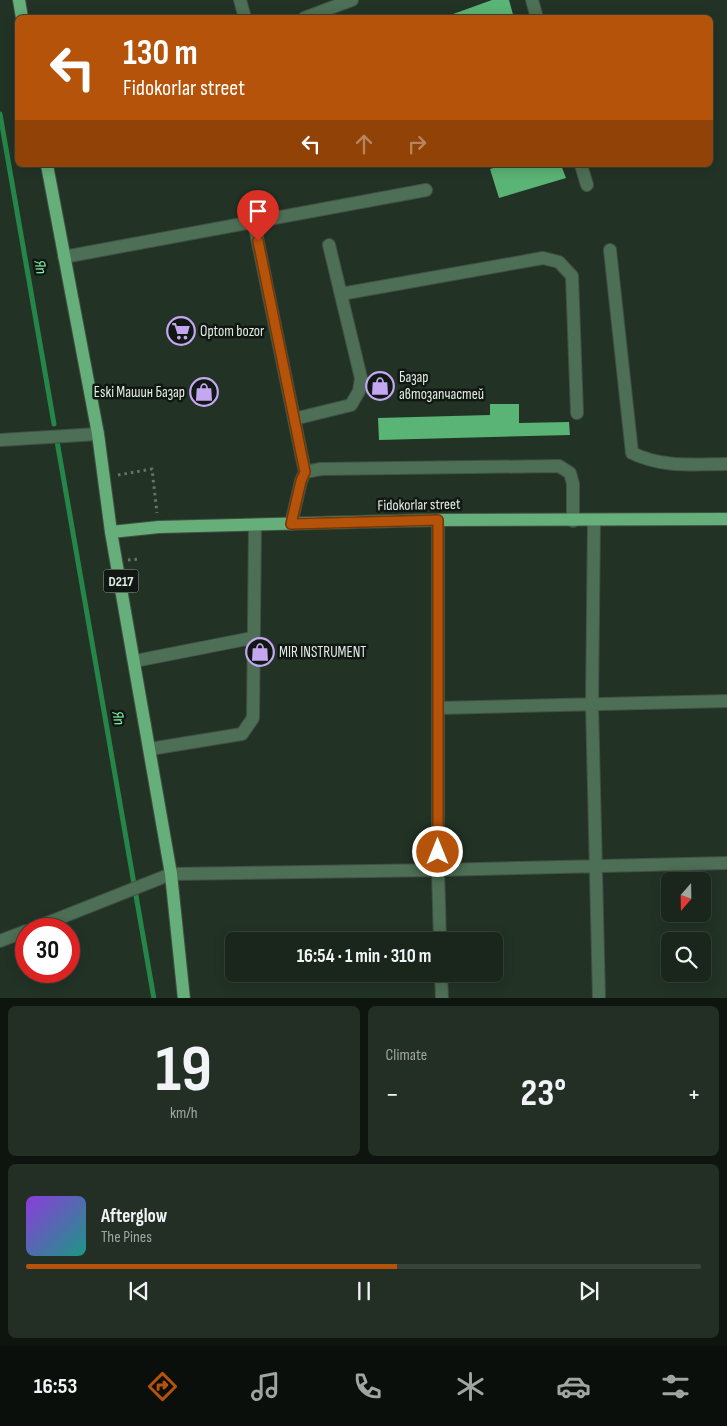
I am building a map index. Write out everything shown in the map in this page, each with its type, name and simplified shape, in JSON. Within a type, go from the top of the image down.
[{"type":"main road","points":[[19,0],[22,15]]},
{"type":"main road","name":"D217","points":[[47,167],[98,434],[111,532],[171,874],[184,998]]},
{"type":"main road","name":"Fidokorlar street","points":[[111,532],[159,527],[438,520],[594,521],[727,519]]},
{"type":"street","points":[[240,0],[244,15]]},
{"type":"street","points":[[312,15],[352,0]]},
{"type":"street","points":[[532,0],[536,15]]},
{"type":"street","points":[[582,167],[587,185]]},
{"type":"street","points":[[64,257],[426,190]]},
{"type":"street","points":[[254,223],[305,472],[301,481],[291,524]]},
{"type":"street","points":[[294,419],[351,404],[359,391],[361,378],[329,245]]},
{"type":"street","points":[[610,250],[632,453],[648,461],[665,465],[727,464]]},
{"type":"street","points":[[341,294],[544,258],[559,262],[572,276],[577,412]]},
{"type":"street","points":[[0,440],[98,434]]},
{"type":"street","points":[[305,472],[321,469],[559,466],[570,473],[573,484],[573,521]]},
{"type":"street","points":[[438,520],[440,932]]},
{"type":"street","points":[[594,521],[592,704],[599,998]]},
{"type":"street","points":[[150,749],[242,734],[253,718],[252,638],[255,525]]},
{"type":"street","points":[[135,661],[252,638]]},
{"type":"street","points":[[439,708],[727,701]]},
{"type":"street","points":[[60,918],[171,874],[727,863]]},
{"type":"street","points":[[0,941],[15,935]]},
{"type":"street","points":[[441,982],[442,998]]},
{"type":"path","points":[[103,478],[152,469],[159,527]]},
{"type":"building","points":[[492,0],[509,0],[513,15],[450,15]]},
{"type":"building","points":[[497,167],[562,167],[566,178],[499,198],[490,169]]},
{"type":"building","points":[[490,404],[519,404],[519,423],[569,422],[570,435],[379,440],[378,418],[490,415]]},
{"type":"waterway","name":"Яп","points":[[0,114],[54,424]]},
{"type":"waterway","name":"Яп","points":[[57,441],[154,998]]},
{"type":"place","name":"Optom bozor","points":[[181,331]]},
{"type":"place","name":"Базар автозапчастей","points":[[380,386]]},
{"type":"place","name":"Eski Машин Базар","points":[[204,392]]},
{"type":"place","name":"MIR INSTRUMENT","points":[[260,652]]},
{"type":"route","points":[[258,241],[305,472],[301,481],[291,524],[438,520],[438,852]]}]
